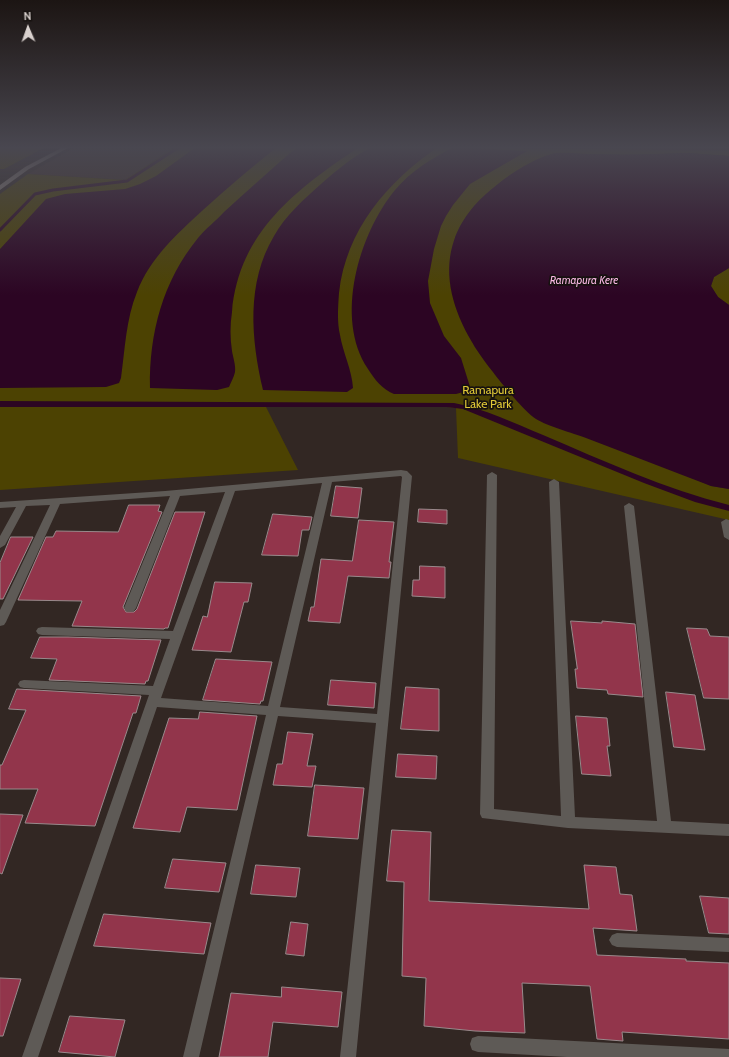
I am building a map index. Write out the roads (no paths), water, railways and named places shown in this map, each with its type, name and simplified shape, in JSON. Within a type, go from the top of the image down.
[{"type":"street","points":[[0,505],[176,493],[400,473],[404,473],[408,476],[348,1057]]},
{"type":"street","points":[[492,475],[487,814],[568,822],[729,830]]},
{"type":"street","points":[[191,1057],[272,710],[328,480]]},
{"type":"street","points":[[554,482],[568,822]]},
{"type":"street","points":[[30,1057],[155,696],[231,488]]},
{"type":"street","points":[[130,608],[176,493]]},
{"type":"street","points":[[0,622],[57,501]]},
{"type":"street","points":[[0,545],[22,504]]},
{"type":"street","points":[[629,506],[666,827]]},
{"type":"street","points":[[726,522],[729,537]]},
{"type":"street","points":[[42,631],[177,635]]},
{"type":"street","points":[[24,684],[155,696],[272,710],[383,719]]},
{"type":"street","points":[[617,940],[729,945]]},
{"type":"street","points":[[478,1044],[729,1057]]},
{"type":"water","points":[[56,196],[218,196],[165,247],[149,268],[137,292],[130,313],[119,383],[106,387],[0,388],[0,249],[46,199]]},
{"type":"water","points":[[241,196],[293,196],[259,235],[246,258],[237,283],[230,332],[235,364],[234,376],[229,387],[217,390],[150,388],[152,347],[160,308],[167,290],[186,255],[201,234]]},
{"type":"water","points":[[308,196],[383,196],[360,228],[350,249],[343,270],[339,293],[338,320],[341,342],[351,375],[353,388],[347,392],[263,390],[254,331],[255,292],[265,254],[274,236],[289,215]]},
{"type":"water","points":[[390,196],[460,196],[453,205],[441,226],[434,249],[428,281],[430,303],[444,336],[461,358],[471,390],[456,394],[394,394],[382,387],[368,369],[358,348],[353,326],[352,302],[355,277],[362,253],[371,229],[382,208]]},
{"type":"water","name":"Ramapura Kere","points":[[484,196],[729,196],[729,268],[714,277],[711,286],[718,297],[729,305],[729,489],[711,486],[541,422],[525,410],[507,390],[476,348],[462,324],[453,299],[449,275],[451,251],[459,228],[475,205]]},
{"type":"water","points":[[0,401],[454,403],[499,417],[658,483],[729,505],[729,511],[695,502],[644,483],[463,409],[447,407],[0,407]]},
{"type":"waterway","points":[[0,230],[33,196]]},
{"type":"park label","name":"Ramapura Lake Park","points":[[488,397]]}]
